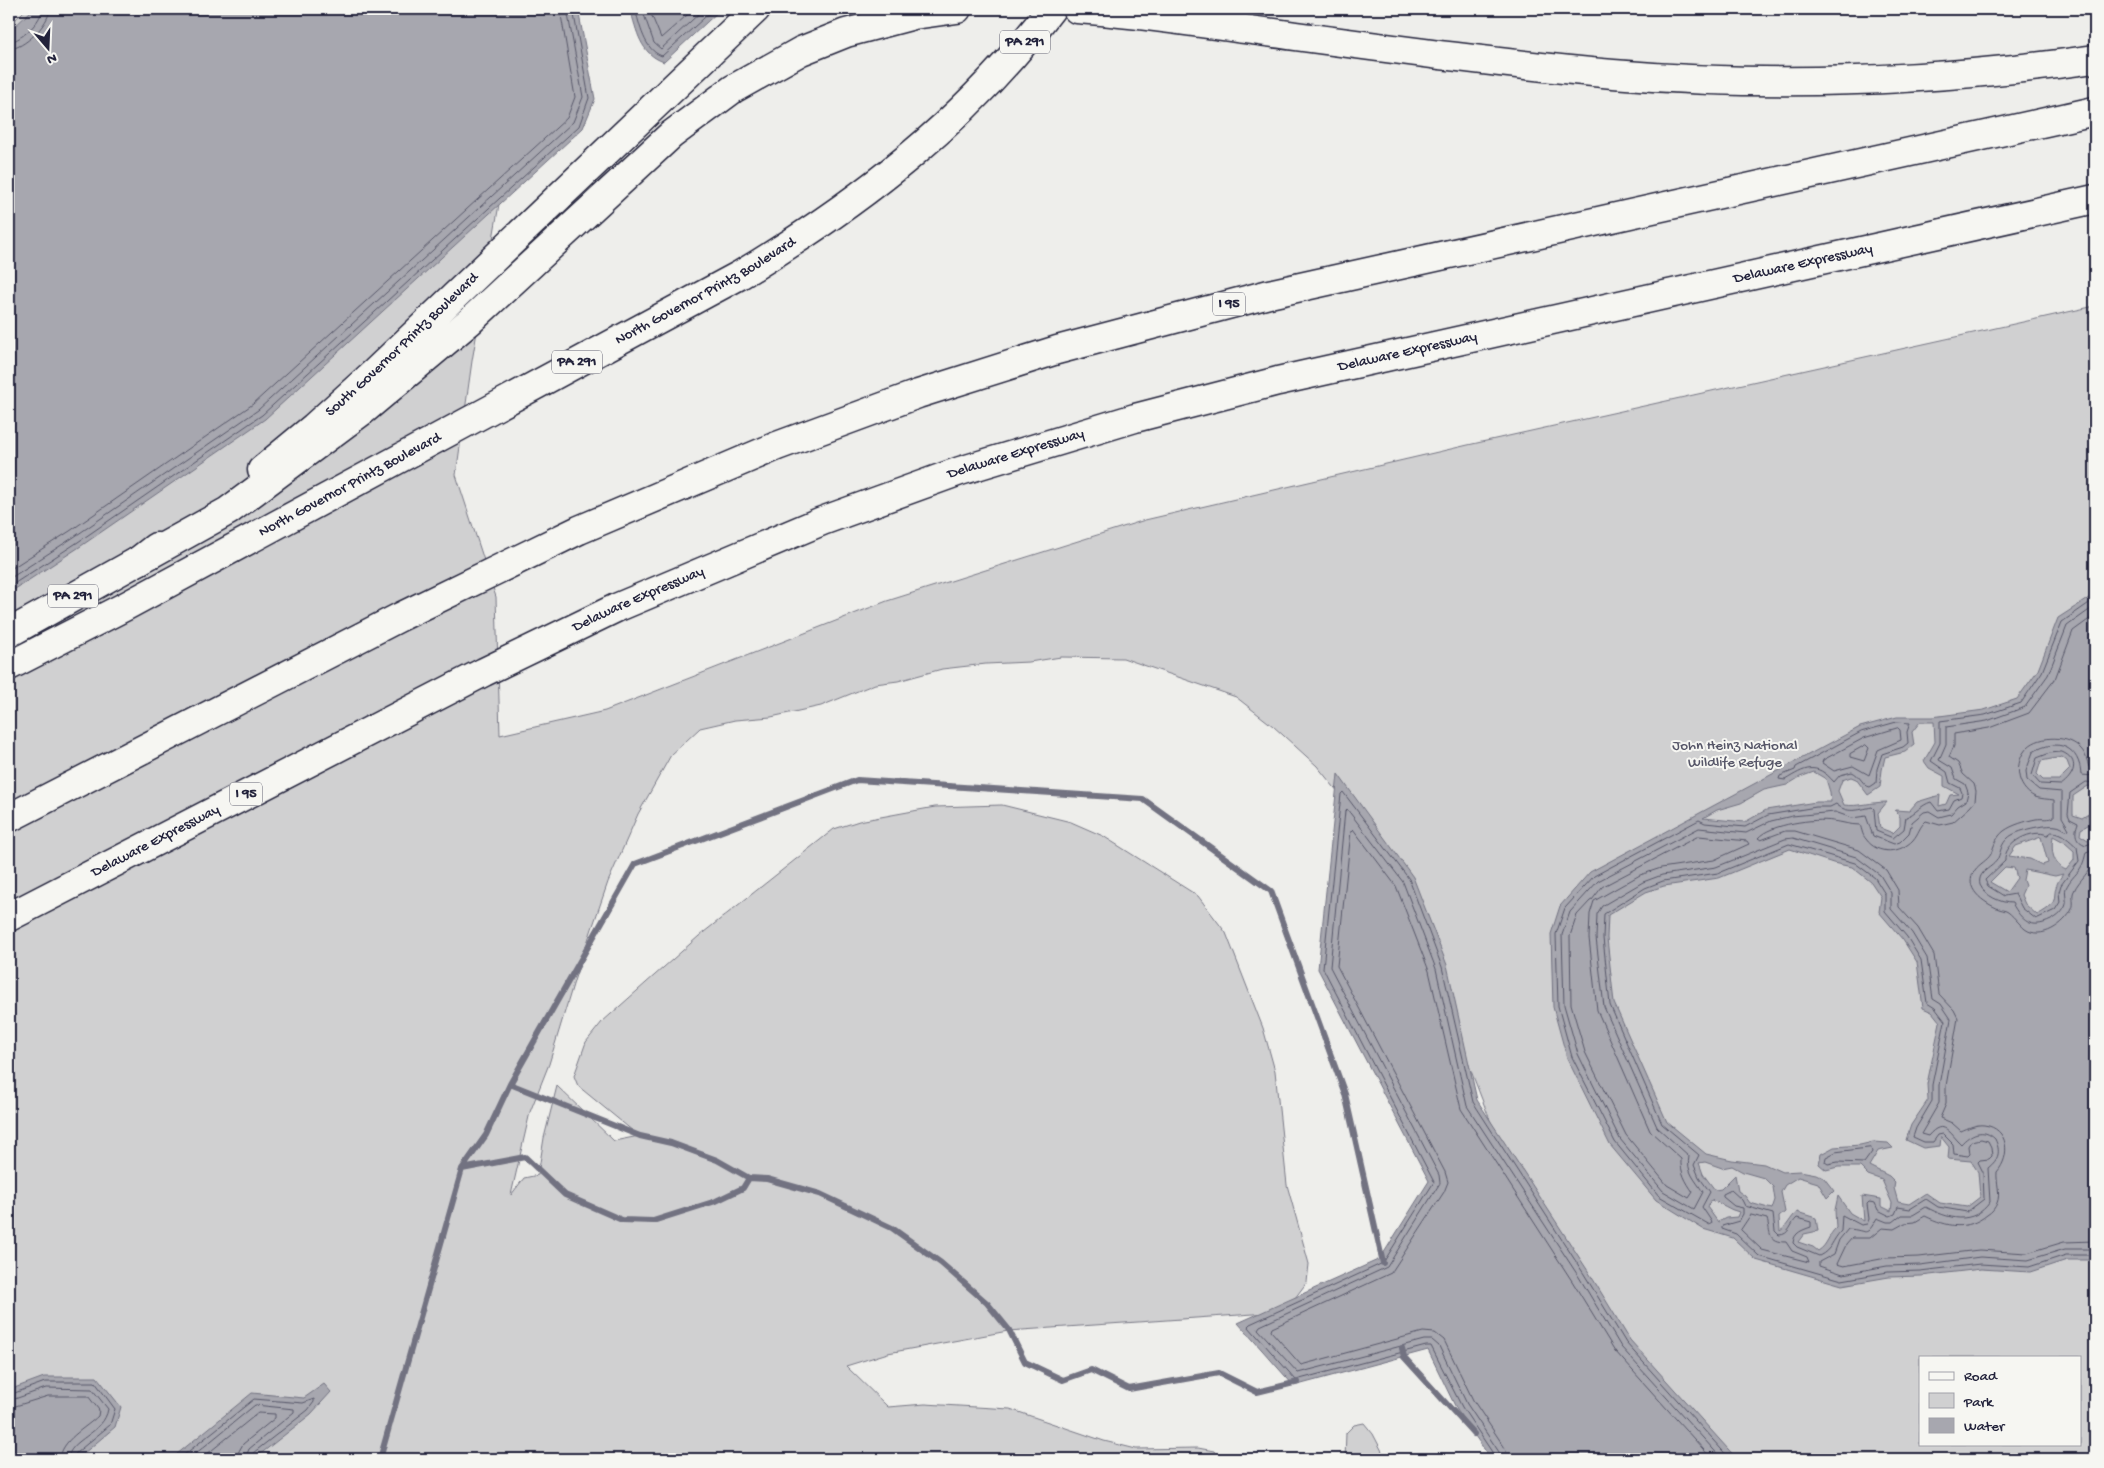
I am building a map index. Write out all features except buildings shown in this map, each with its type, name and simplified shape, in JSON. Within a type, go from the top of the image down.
[{"type":"main road","name":"South Governor Printz Boulevard","points":[[9,634],[138,561],[254,477],[314,427],[444,307],[756,9]]},
{"type":"main road","points":[[138,561],[228,511],[365,409],[470,321],[671,135],[726,94],[801,51],[846,33],[914,15],[957,9]]},
{"type":"main road","name":"North Governor Printz Boulevard","points":[[9,666],[126,606],[772,256],[858,199],[922,148],[996,73],[1052,9]]},
{"type":"main road","points":[[1077,9],[1499,62],[1614,74],[1716,80],[1805,82],[1941,77],[2095,59]]},
{"type":"main road","name":"I 95","points":[[9,818],[400,617],[579,530],[718,470],[847,419],[1057,350],[1269,294],[2095,111]]},
{"type":"main road","name":"Delaware Expressway","points":[[9,917],[484,672],[616,608],[788,535],[898,493],[1063,439],[1204,400],[1348,365],[2095,200]]},
{"type":"green space","name":"John Heinz National Wildlife Refuge","points":[[26,9],[515,9],[503,181],[472,361],[456,475],[496,597],[500,735],[605,711],[887,601],[1145,520],[1468,445],[2095,306],[2095,1459],[1664,1459],[1490,1120],[1456,1032],[1373,835],[1317,766],[1273,726],[1236,697],[1123,658],[1061,657],[1029,662],[942,669],[898,681],[875,684],[821,706],[771,717],[735,720],[700,728],[671,755],[638,814],[608,882],[575,978],[549,1064],[530,1112],[511,1195],[524,1178],[538,1175],[544,1138],[557,1086],[614,1141],[639,1136],[578,1086],[574,1076],[586,1042],[602,1022],[699,936],[834,829],[859,821],[935,807],[1002,805],[1071,822],[1103,836],[1198,896],[1226,933],[1263,1028],[1275,1071],[1287,1185],[1309,1264],[1307,1282],[1289,1306],[1268,1313],[1008,1331],[888,1353],[846,1366],[888,1407],[925,1404],[1010,1409],[1104,1441],[1136,1449],[1198,1448],[1214,1451],[1220,1459],[9,1459],[9,26]]},
{"type":"green space","points":[[1364,1423],[1373,1434],[1386,1459],[1345,1459],[1346,1433],[1354,1425]]},
{"type":"water","points":[[33,9],[578,9],[595,99],[583,128],[265,419],[81,546],[9,593],[9,32]]},
{"type":"water","points":[[630,9],[721,9],[664,62],[656,58],[645,48]]},
{"type":"water","points":[[2095,594],[2095,792],[2093,787],[2088,786],[2073,796],[2073,815],[2082,818],[2095,810],[2095,821],[2081,829],[2080,835],[2088,840],[2095,836],[2095,1260],[2067,1260],[2030,1272],[1981,1269],[1921,1276],[1889,1277],[1842,1285],[1756,1260],[1733,1238],[1703,1229],[1656,1200],[1610,1145],[1567,1058],[1553,1007],[1551,934],[1560,906],[1590,872],[1860,727],[1897,717],[1932,717],[1984,710],[2017,699],[2038,670],[2058,618]],"holes":[[[1920,722],[1934,722],[1935,742],[1924,761],[1929,768],[1944,776],[1944,786],[1959,794],[1950,795],[1946,804],[1939,806],[1940,795],[1917,802],[1909,811],[1895,810],[1900,817],[1900,826],[1893,833],[1880,828],[1878,813],[1887,802],[1844,805],[1838,791],[1842,780],[1851,777],[1856,779],[1868,795],[1880,787],[1885,757],[1905,752],[1914,745],[1912,732]],[[2062,757],[2067,761],[2070,769],[2059,780],[2043,780],[2037,774],[2041,761]],[[1814,772],[1826,779],[1831,802],[1816,802],[1766,810],[1745,822],[1703,818],[1717,810],[1741,803],[1764,790],[1787,785],[1800,777]],[[2053,836],[2064,842],[2074,851],[2074,860],[2066,870],[2058,864],[2054,856]],[[2041,837],[2048,863],[2042,865],[2030,859],[2009,856],[2016,846]],[[1790,849],[1852,867],[1871,882],[1881,897],[1879,912],[1903,940],[1917,962],[1923,1008],[1932,1012],[1940,1022],[1927,1084],[1928,1100],[1911,1125],[1906,1140],[1923,1148],[1940,1146],[1941,1137],[1949,1147],[1948,1159],[1971,1161],[1978,1172],[1980,1197],[1967,1207],[1940,1203],[1926,1193],[1909,1204],[1898,1202],[1894,1188],[1895,1182],[1889,1176],[1869,1166],[1878,1151],[1893,1148],[1888,1143],[1873,1142],[1834,1147],[1821,1154],[1819,1164],[1826,1170],[1838,1167],[1860,1167],[1868,1175],[1882,1180],[1892,1203],[1891,1211],[1881,1206],[1881,1199],[1862,1196],[1864,1221],[1850,1213],[1838,1196],[1835,1210],[1836,1228],[1824,1246],[1818,1251],[1813,1247],[1798,1242],[1804,1234],[1818,1231],[1816,1218],[1797,1212],[1780,1231],[1779,1217],[1785,1212],[1781,1192],[1785,1185],[1798,1177],[1818,1183],[1827,1198],[1834,1191],[1824,1178],[1816,1174],[1800,1171],[1782,1172],[1764,1164],[1706,1154],[1667,1122],[1614,1003],[1607,938],[1608,915],[1646,892],[1664,886],[1719,878]],[[2005,867],[2014,868],[2017,878],[2007,892],[1990,882]],[[2025,870],[2055,876],[2063,874],[2058,881],[2051,905],[2037,915],[2025,904],[2021,895],[2025,886],[2023,880]],[[1705,1162],[1722,1168],[1732,1166],[1743,1172],[1764,1178],[1773,1187],[1775,1200],[1772,1209],[1750,1203],[1738,1191],[1735,1175],[1721,1189],[1715,1190],[1703,1174],[1699,1163]],[[1711,1200],[1739,1212],[1737,1217],[1726,1218],[1718,1222],[1707,1207]]]},
{"type":"water","points":[[1338,774],[1413,877],[1447,965],[1477,1100],[1588,1271],[1630,1340],[1737,1459],[1491,1459],[1457,1410],[1428,1350],[1294,1386],[1238,1323],[1380,1259],[1429,1181],[1318,969]]},
{"type":"water","points":[[44,1377],[97,1377],[121,1407],[115,1427],[77,1459],[9,1459],[9,1390]]},
{"type":"water","points":[[324,1384],[331,1392],[311,1414],[254,1459],[171,1459],[252,1393],[304,1398]]},
{"type":"waterway","points":[[380,1459],[462,1169],[486,1135],[510,1084],[635,864],[857,780],[1143,799],[1271,891],[1345,1094],[1383,1263]]},
{"type":"waterway","points":[[510,1084],[640,1136],[671,1143],[717,1160],[749,1178],[767,1179],[820,1194],[892,1228],[941,1263],[987,1303],[1009,1330],[1025,1362],[1063,1380],[1091,1370],[1129,1389],[1219,1373],[1257,1392],[1298,1382]]},
{"type":"waterway","points":[[462,1169],[525,1157],[565,1195],[622,1220],[653,1221],[716,1201],[743,1188],[749,1178]]},
{"type":"waterway","points":[[1402,1348],[1404,1357],[1474,1434]]}]
